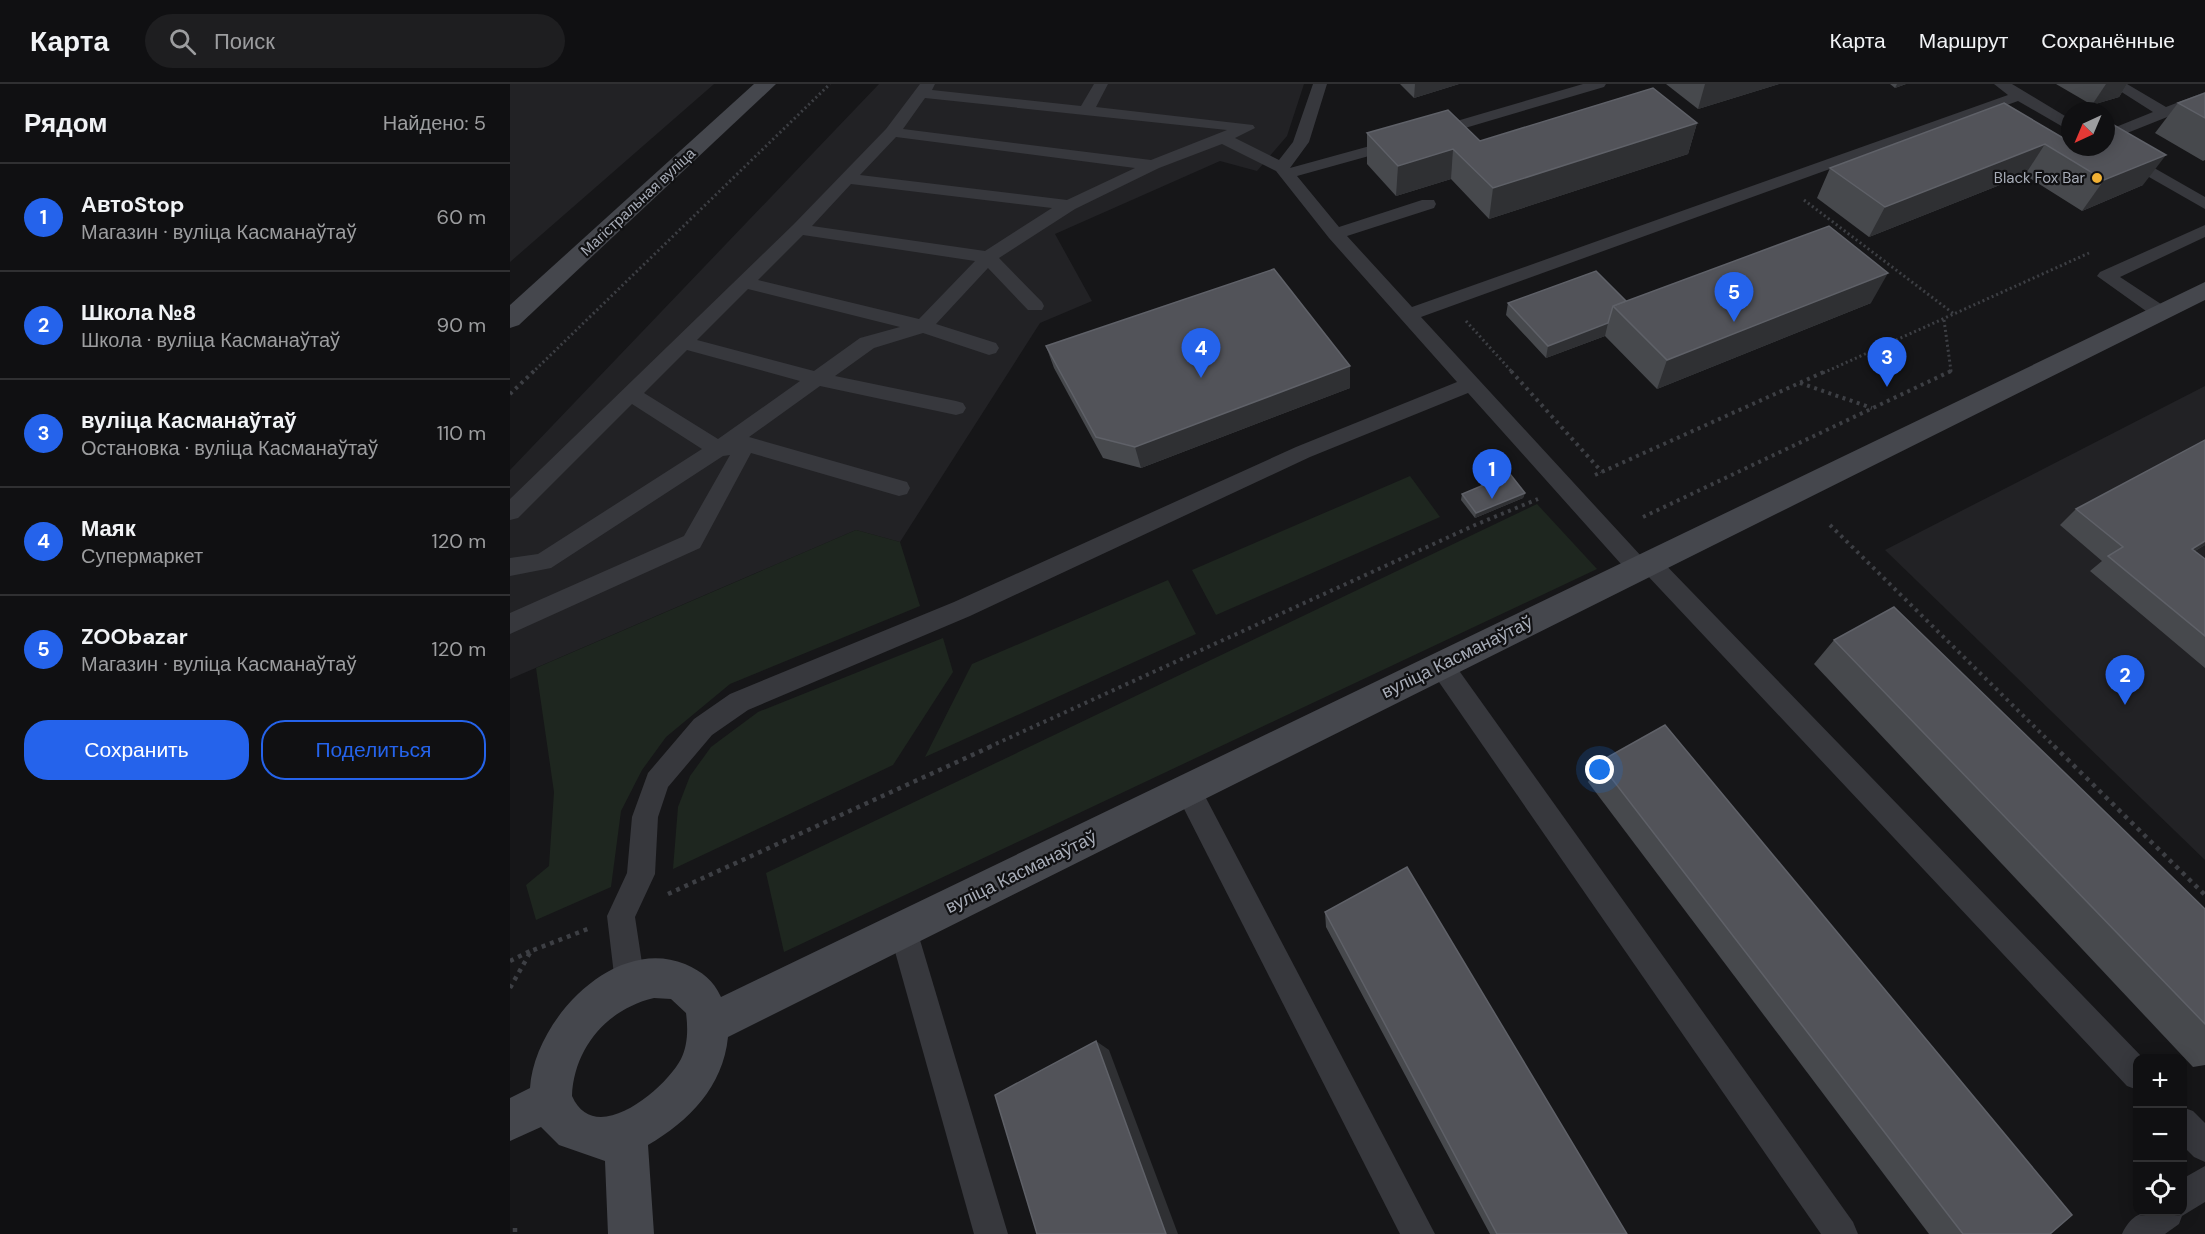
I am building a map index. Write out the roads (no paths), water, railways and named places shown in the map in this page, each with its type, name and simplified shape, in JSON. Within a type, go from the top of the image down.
[{"type":"street","name":"Магістральная вуліца","points":[[510,319],[766,84]]},
{"type":"street","name":"вуліца Касманаўтаў","points":[[708,1024],[2205,290]]},
{"type":"street","points":[[654,978],[677,981],[695,991],[706,1009],[708,1024],[702,1060],[688,1086],[665,1110],[626,1134],[605,1140],[586,1136],[567,1126],[554,1110],[550,1088],[554,1063],[566,1037],[584,1014],[598,1002],[630,984],[654,978]]},
{"type":"street","points":[[510,1120],[552,1100]]},
{"type":"street","points":[[626,1134],[631,1234]]},
{"type":"lane","points":[[1088,109],[1101,84]]},
{"type":"lane","points":[[1285,171],[1301,142],[1320,84]]},
{"type":"lane","points":[[1285,171],[1599,84]]},
{"type":"lane","points":[[2001,84],[2061,121]]},
{"type":"lane","points":[[2116,84],[2166,113]]},
{"type":"lane","points":[[510,512],[746,283],[848,179],[892,132],[924,88],[1247,128],[1154,165],[1069,205],[988,257],[923,326],[867,344],[718,448],[543,562],[510,567]]},
{"type":"lane","points":[[1410,314],[2018,96]]},
{"type":"lane","points":[[2115,133],[2205,97]]},
{"type":"lane","points":[[892,132],[1154,165]]},
{"type":"lane","points":[[1223,138],[1285,171],[1335,234],[1473,383],[1565,488],[1644,565],[2133,1070]]},
{"type":"lane","points":[[2115,151],[2205,204]]},
{"type":"lane","points":[[848,179],[1069,205]]},
{"type":"lane","points":[[1335,234],[1428,204]]},
{"type":"lane","points":[[799,229],[988,257],[1035,306]]},
{"type":"lane","points":[[2160,312],[2106,276],[2205,230]]},
{"type":"lane","points":[[746,283],[923,326],[989,348]]},
{"type":"lane","points":[[684,343],[817,380],[956,408]]},
{"type":"lane","points":[[630,984],[621,916],[641,873],[645,817],[657,782],[673,759],[703,727],[739,702],[962,609],[1303,452],[1473,383]]},
{"type":"lane","points":[[632,395],[718,448],[746,444],[899,488]]},
{"type":"lane","points":[[510,624],[692,542],[746,444]]},
{"type":"lane","points":[[1441,665],[1841,1234]]},
{"type":"lane","points":[[1188,790],[1418,1234]]},
{"type":"lane","points":[[903,930],[991,1234]]},
{"type":"lane","points":[[2187,1127],[2205,1146]]},
{"type":"lane","points":[[2187,1196],[2205,1182]]},
{"type":"lane","points":[[2139,1234],[2163,1216]]},
{"type":"place","name":"Black Fox Bar","points":[[2097,178]]},
{"type":"place","name":"ZOObazar","points":[[1734,322]]},
{"type":"place","name":"Маяк","points":[[1201,378]]},
{"type":"place","name":"вуліца Касманаўтаў","points":[[1887,387]]},
{"type":"place","name":"АвтоStop","points":[[1492,499]]},
{"type":"place","name":"Школа №8","points":[[2125,705]]}]
